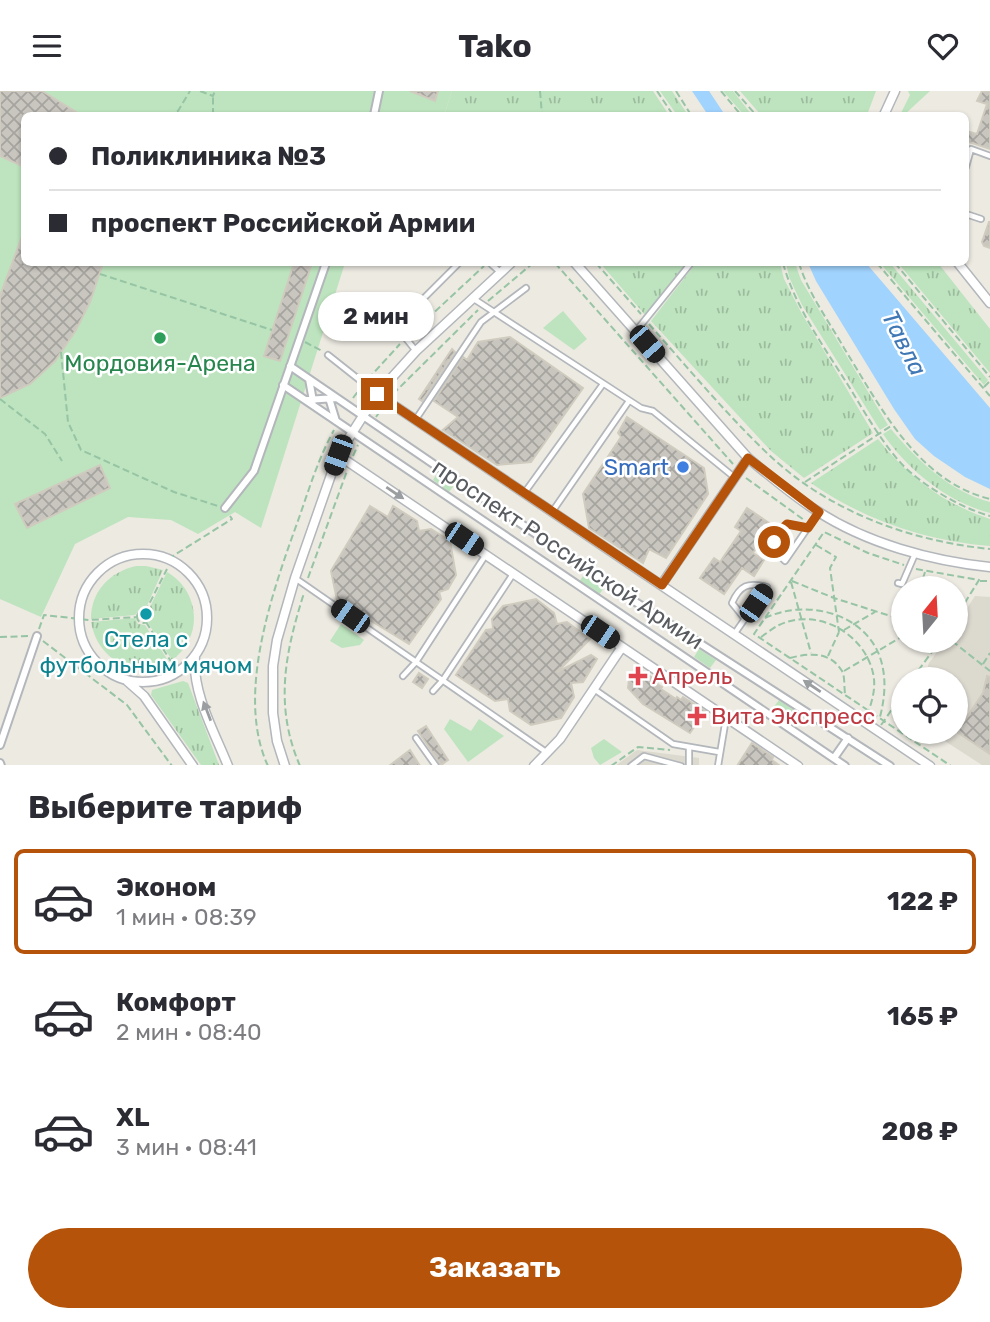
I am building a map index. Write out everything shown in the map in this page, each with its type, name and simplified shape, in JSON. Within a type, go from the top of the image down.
[{"type":"street","points":[[375,112],[379,91]]},
{"type":"street","points":[[885,112],[895,91]]},
{"type":"street","points":[[225,508],[254,471],[325,266]]},
{"type":"street","points":[[285,765],[277,741],[273,713],[273,666],[284,612],[338,455],[377,394],[416,351],[507,266]]},
{"type":"street","points":[[578,266],[748,458],[819,512],[866,536],[915,553],[970,565],[990,566]]},
{"type":"street","points":[[960,266],[990,303]]},
{"type":"street","name":"проспект Российской Армии","points":[[290,366],[331,397],[634,601],[890,765]]},
{"type":"street","points":[[309,379],[314,403],[331,397],[336,422]]},
{"type":"street","name":"проспект Российской Армии","points":[[283,386],[304,400],[314,403],[336,422],[845,765]]},
{"type":"street","name":"проспект Российской Армии","points":[[377,394],[930,765]]},
{"type":"street","name":"проспект Российской Армии","points":[[338,455],[799,765]]},
{"type":"street","points":[[662,585],[748,458]]},
{"type":"street","points":[[195,655],[178,671],[158,680],[125,679],[104,669],[94,660],[82,638],[80,601],[85,589],[100,569],[110,562],[134,554],[168,559],[191,575],[203,597],[207,622],[205,634],[195,655],[193,671],[228,765]]},
{"type":"street","points":[[0,745],[37,636]]},
{"type":"street","points":[[534,765],[560,739],[622,647]]},
{"type":"street","points":[[125,679],[144,696],[193,765]]},
{"type":"street","points":[[834,758],[848,738]]},
{"type":"lane","points":[[969,156],[971,149],[990,156]]},
{"type":"lane","points":[[969,215],[981,219]]},
{"type":"lane","points":[[416,351],[396,326],[456,266]]},
{"type":"lane","points":[[493,266],[500,272]]},
{"type":"lane","points":[[636,331],[689,266]]},
{"type":"lane","points":[[416,419],[481,322],[526,288]]},
{"type":"lane","points":[[471,297],[640,408],[653,411],[737,475]]},
{"type":"lane","points":[[328,355],[377,394]]},
{"type":"lane","points":[[524,493],[603,384]]},
{"type":"lane","points":[[552,512],[629,401]]},
{"type":"lane","points":[[809,526],[787,524],[780,529],[774,542],[775,551],[785,561],[819,512]]},
{"type":"lane","points":[[905,576],[915,553]]},
{"type":"lane","points":[[403,676],[416,661],[486,555]]},
{"type":"lane","points":[[433,691],[443,680],[513,573]]},
{"type":"lane","points":[[295,578],[547,752]]},
{"type":"lane","points":[[735,633],[745,619],[760,598],[767,587],[747,584],[740,587],[732,603],[745,619]]},
{"type":"lane","points":[[594,689],[673,744],[719,752]]},
{"type":"lane","points":[[718,765],[726,717]]},
{"type":"lane","points":[[416,738],[436,765]]},
{"type":"lane","points":[[689,747],[689,765]]},
{"type":"lane","points":[[631,765],[644,756],[681,765]]},
{"type":"path","points":[[175,112],[190,91]]},
{"type":"path","points":[[200,91],[213,96]]},
{"type":"path","points":[[213,112],[215,91]]},
{"type":"path","points":[[540,91],[542,112]]},
{"type":"path","points":[[657,91],[671,112]]},
{"type":"path","points":[[676,91],[689,112]]},
{"type":"path","points":[[721,91],[738,112]]},
{"type":"path","points":[[735,91],[754,112]]},
{"type":"path","points":[[372,423],[388,401],[483,305],[529,266]]},
{"type":"path","points":[[558,266],[737,475],[809,526],[868,553],[925,572],[990,581]]},
{"type":"path","points":[[599,266],[769,455],[805,483],[864,517],[895,529],[929,540],[990,549]]},
{"type":"path","points":[[784,266],[800,307],[879,435],[900,462],[922,481],[961,505],[990,516]]},
{"type":"path","points":[[800,266],[816,300],[892,425],[920,457],[944,476],[990,499]]},
{"type":"path","points":[[880,266],[990,396]]},
{"type":"path","points":[[898,266],[990,377]]},
{"type":"path","points":[[100,274],[272,330]]},
{"type":"path","points":[[299,338],[328,355]]},
{"type":"path","points":[[61,352],[68,422],[81,450],[174,492],[225,508],[232,519],[168,559]]},
{"type":"path","points":[[983,388],[990,381]]},
{"type":"path","points":[[0,399],[45,434],[62,461]]},
{"type":"path","points":[[805,483],[892,425]]},
{"type":"path","points":[[300,765],[290,743],[284,712],[288,652],[306,586],[350,463],[362,439]]},
{"type":"path","points":[[824,532],[754,634],[884,721],[891,711]]},
{"type":"path","points":[[816,545],[840,560]]},
{"type":"path","points":[[828,657],[839,632],[830,568],[836,557]]},
{"type":"path","points":[[145,612],[167,569]]},
{"type":"path","points":[[924,576],[925,572]]},
{"type":"path","points":[[790,580],[891,617]]},
{"type":"path","points":[[790,580],[811,653]]},
{"type":"path","points":[[968,598],[979,580]]},
{"type":"path","points":[[764,618],[798,608],[836,614],[853,624],[871,641],[883,667],[885,697],[879,718]]},
{"type":"path","points":[[37,636],[44,615],[79,619],[137,617],[139,613],[145,612]]},
{"type":"path","points":[[145,612],[149,617],[146,622]]},
{"type":"path","points":[[839,632],[875,612]]},
{"type":"path","points":[[137,617],[139,622],[146,622]]},
{"type":"path","points":[[761,638],[779,625],[802,619],[816,620],[843,630],[858,643],[873,673],[874,695],[869,711]]},
{"type":"path","points":[[146,622],[172,663]]},
{"type":"path","points":[[0,636],[37,636],[127,705],[173,765]]},
{"type":"path","points":[[843,672],[891,642]]},
{"type":"path","points":[[789,658],[811,653],[828,657],[843,672],[845,695]]},
{"type":"path","points":[[967,653],[990,671]]},
{"type":"path","points":[[982,665],[990,653]]},
{"type":"path","points":[[920,667],[929,654]]},
{"type":"shaded area","points":[[975,596],[990,597],[990,765],[982,765],[950,744],[968,744],[968,667],[928,667],[936,653],[968,653],[968,607]]},
{"type":"shaded area","points":[[637,750],[699,758],[699,765],[616,765]]},
{"type":"green space","name":"Мордовия-Арена","points":[[0,91],[452,91],[445,112],[21,112],[21,266],[344,266],[261,528],[235,512],[198,534],[171,520],[128,517],[75,544],[41,617],[0,599]]},
{"type":"green space","points":[[452,91],[653,91],[667,112],[445,112]]},
{"type":"green space","points":[[660,91],[672,91],[686,112],[675,112]]},
{"type":"green space","points":[[723,91],[733,91],[750,112],[741,112]]},
{"type":"green space","points":[[740,91],[876,91],[868,112],[758,112]]},
{"type":"green space","points":[[908,91],[930,91],[907,112],[902,112],[910,95]]},
{"type":"green space","points":[[603,266],[686,266],[646,316]]},
{"type":"green space","points":[[694,266],[781,266],[784,279],[802,314],[873,433],[804,478],[771,451],[651,321]]},
{"type":"green space","points":[[787,266],[796,266],[801,280],[888,425],[880,430],[802,305]]},
{"type":"green space","points":[[883,266],[893,266],[988,380],[984,385]]},
{"type":"green space","points":[[901,266],[940,266],[990,329],[990,373]]},
{"type":"green space","points":[[563,311],[587,339],[574,350],[543,328]]},
{"type":"green space","points":[[891,429],[911,452],[935,473],[961,491],[990,502],[990,513],[944,493],[917,472],[883,434]]},
{"type":"green space","points":[[878,439],[928,488],[957,506],[990,519],[990,546],[942,539],[896,527],[852,508],[811,483]]},
{"type":"green space","points":[[438,472],[455,484],[449,492],[433,480]]},
{"type":"green space","points":[[136,566],[163,570],[145,610],[139,610],[135,615],[91,619],[94,600],[104,584],[118,573]]},
{"type":"green space","points":[[167,572],[178,580],[186,591],[192,602],[194,615],[189,639],[172,660],[148,623],[151,616],[148,611]]},
{"type":"green space","points":[[585,573],[605,586],[599,595],[579,582]]},
{"type":"green space","points":[[135,618],[138,624],[145,625],[169,662],[143,668],[131,667],[119,663],[101,647],[91,622]]},
{"type":"green space","points":[[341,624],[364,640],[360,645],[342,648],[330,641]]},
{"type":"green space","points":[[699,649],[716,660],[710,668],[694,657]]},
{"type":"green space","points":[[183,681],[188,683],[219,765],[201,765],[151,695],[152,690]]},
{"type":"green space","points":[[779,700],[804,717],[799,725],[773,708]]},
{"type":"green space","points":[[450,719],[471,731],[479,719],[504,736],[468,762],[444,729]]},
{"type":"green space","points":[[604,739],[622,752],[600,765],[591,748]]},
{"type":"water","points":[[692,91],[709,91],[723,112],[706,112]]},
{"type":"water","name":"Тавла","points":[[809,266],[869,266],[990,408],[990,489],[965,477],[915,439],[816,281]]},
{"type":"building","points":[[0,91],[42,91],[76,112],[21,112],[21,166],[0,156]]},
{"type":"building","points":[[410,91],[438,91],[435,101]]},
{"type":"building","points":[[982,91],[990,91],[990,149],[969,142],[969,132],[977,134],[987,104],[977,101]]},
{"type":"building","points":[[990,222],[990,248],[982,242]]},
{"type":"building","points":[[21,239],[21,266],[102,266],[90,302],[76,330],[55,361],[30,384],[0,398],[0,296]]},
{"type":"building","points":[[293,266],[311,266],[280,361],[264,356]]},
{"type":"building","points":[[510,337],[583,388],[531,462],[497,465],[443,430],[458,417],[434,401],[463,357],[467,360],[478,342]]},
{"type":"building","points":[[452,349],[455,352],[422,401],[419,399]]},
{"type":"building","points":[[627,417],[704,468],[708,494],[666,558],[649,549],[643,563],[589,528],[583,494],[621,437],[618,433]]},
{"type":"building","points":[[100,465],[110,488],[27,528],[15,504]]},
{"type":"building","points":[[370,506],[388,517],[393,506],[417,521],[419,531],[431,529],[450,541],[456,575],[448,589],[439,592],[441,599],[409,644],[337,600],[331,571]]},
{"type":"building","points":[[747,508],[772,525],[753,553],[764,560],[754,576],[742,568],[724,594],[700,578],[714,558],[720,562],[741,531],[735,527]]},
{"type":"building","points":[[536,599],[554,613],[557,624],[567,622],[590,639],[557,672],[591,655],[597,659],[583,682],[571,683],[574,697],[561,718],[531,725],[510,711],[508,699],[495,701],[456,675],[486,630],[493,629],[492,619],[503,606]]},
{"type":"building","points":[[638,670],[659,681],[657,684],[661,689],[676,699],[677,697],[681,700],[683,697],[705,711],[690,733],[643,704],[628,688],[629,680]]},
{"type":"building","points":[[419,673],[428,679],[422,688],[413,682]]},
{"type":"building","points":[[987,676],[990,677],[990,754],[968,739],[968,716],[983,693]]},
{"type":"building","points":[[426,726],[448,760],[441,765],[418,731]]},
{"type":"building","points":[[752,743],[773,757],[772,760],[779,765],[738,765]]},
{"type":"building","points":[[410,750],[419,765],[390,765]]},
{"type":"place","name":"Мордовия-Арена","points":[[160,338]]},
{"type":"place","name":"Smart","points":[[683,467]]},
{"type":"place","name":"Стела с футбольным мячом","points":[[146,614]]},
{"type":"place","name":"Апрель","points":[[638,676]]},
{"type":"place","name":"Вита Экспресс","points":[[697,716]]},
{"type":"route","points":[[377,394],[662,585],[748,458],[819,512],[808,528],[787,524],[775,535],[774,542]]}]
